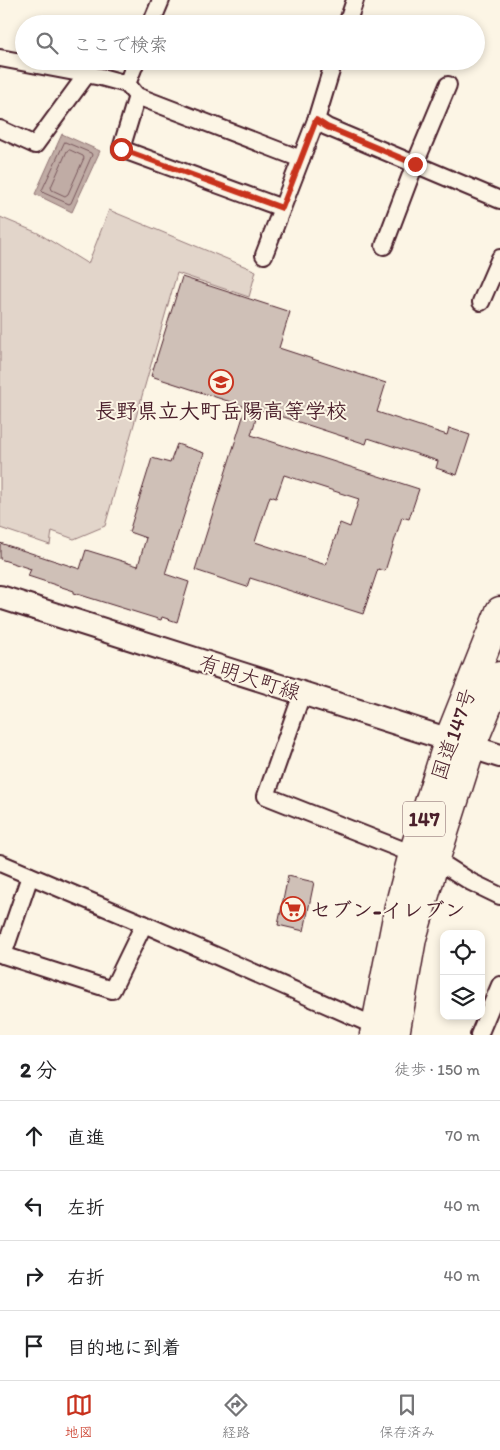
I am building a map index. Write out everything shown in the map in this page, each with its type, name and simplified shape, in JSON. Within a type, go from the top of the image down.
[{"type":"highway","name":"国道147号","points":[[381,1032],[412,938],[424,857],[500,611]]},
{"type":"highway","name":"国道147号","points":[[460,743],[500,676]]},
{"type":"main road","name":"有明大町線","points":[[0,597],[500,756]]},
{"type":"street","points":[[155,15],[161,0]]},
{"type":"street","points":[[350,15],[355,0]]},
{"type":"street","points":[[0,58],[15,61]]},
{"type":"street","points":[[65,70],[87,74],[132,90],[301,159]]},
{"type":"street","points":[[135,70],[121,149],[282,208]]},
{"type":"street","points":[[264,255],[316,120],[331,70]]},
{"type":"street","points":[[0,128],[36,145],[87,74]]},
{"type":"street","points":[[384,246],[448,85]]},
{"type":"street","points":[[316,120],[327,127],[500,200]]},
{"type":"street","points":[[481,302],[500,258]]},
{"type":"street","points":[[302,694],[266,796],[424,857],[500,896]]},
{"type":"street","points":[[0,863],[144,924],[381,1032]]},
{"type":"street","points":[[30,876],[2,954],[112,990],[144,924]]},
{"type":"street","points":[[479,1035],[500,985]]},
{"type":"shaded area","points":[[109,210],[256,271],[249,297],[177,273],[105,526],[74,539],[52,531],[50,545],[0,528],[0,217],[38,233],[88,264]]},
{"type":"water","points":[[62,134],[100,151],[72,212],[35,194]]},
{"type":"building","points":[[182,277],[290,312],[279,348],[386,383],[377,412],[447,435],[449,428],[470,435],[457,475],[436,468],[438,461],[368,438],[366,444],[259,409],[251,435],[419,489],[409,519],[402,517],[385,571],[378,569],[363,614],[250,578],[247,587],[195,570],[246,407],[151,376]],"holes":[[[284,475],[359,499],[350,527],[340,523],[326,565],[255,542],[270,496],[276,498]]]},
{"type":"building","points":[[177,444],[204,453],[165,574],[189,582],[177,622],[162,617],[161,620],[74,593],[74,591],[28,576],[31,569],[0,559],[0,543],[80,569],[86,550],[138,566],[146,538],[129,532],[152,458],[170,463]]},
{"type":"building","points":[[288,876],[314,882],[304,931],[278,925]]},
{"type":"place","name":"長野県立大町岳陽高等学校","points":[[221,382]]},
{"type":"place","name":"セブン-イレブン","points":[[293,909]]},
{"type":"route","points":[[121,149],[282,208],[316,120],[327,127],[415,164]]}]
